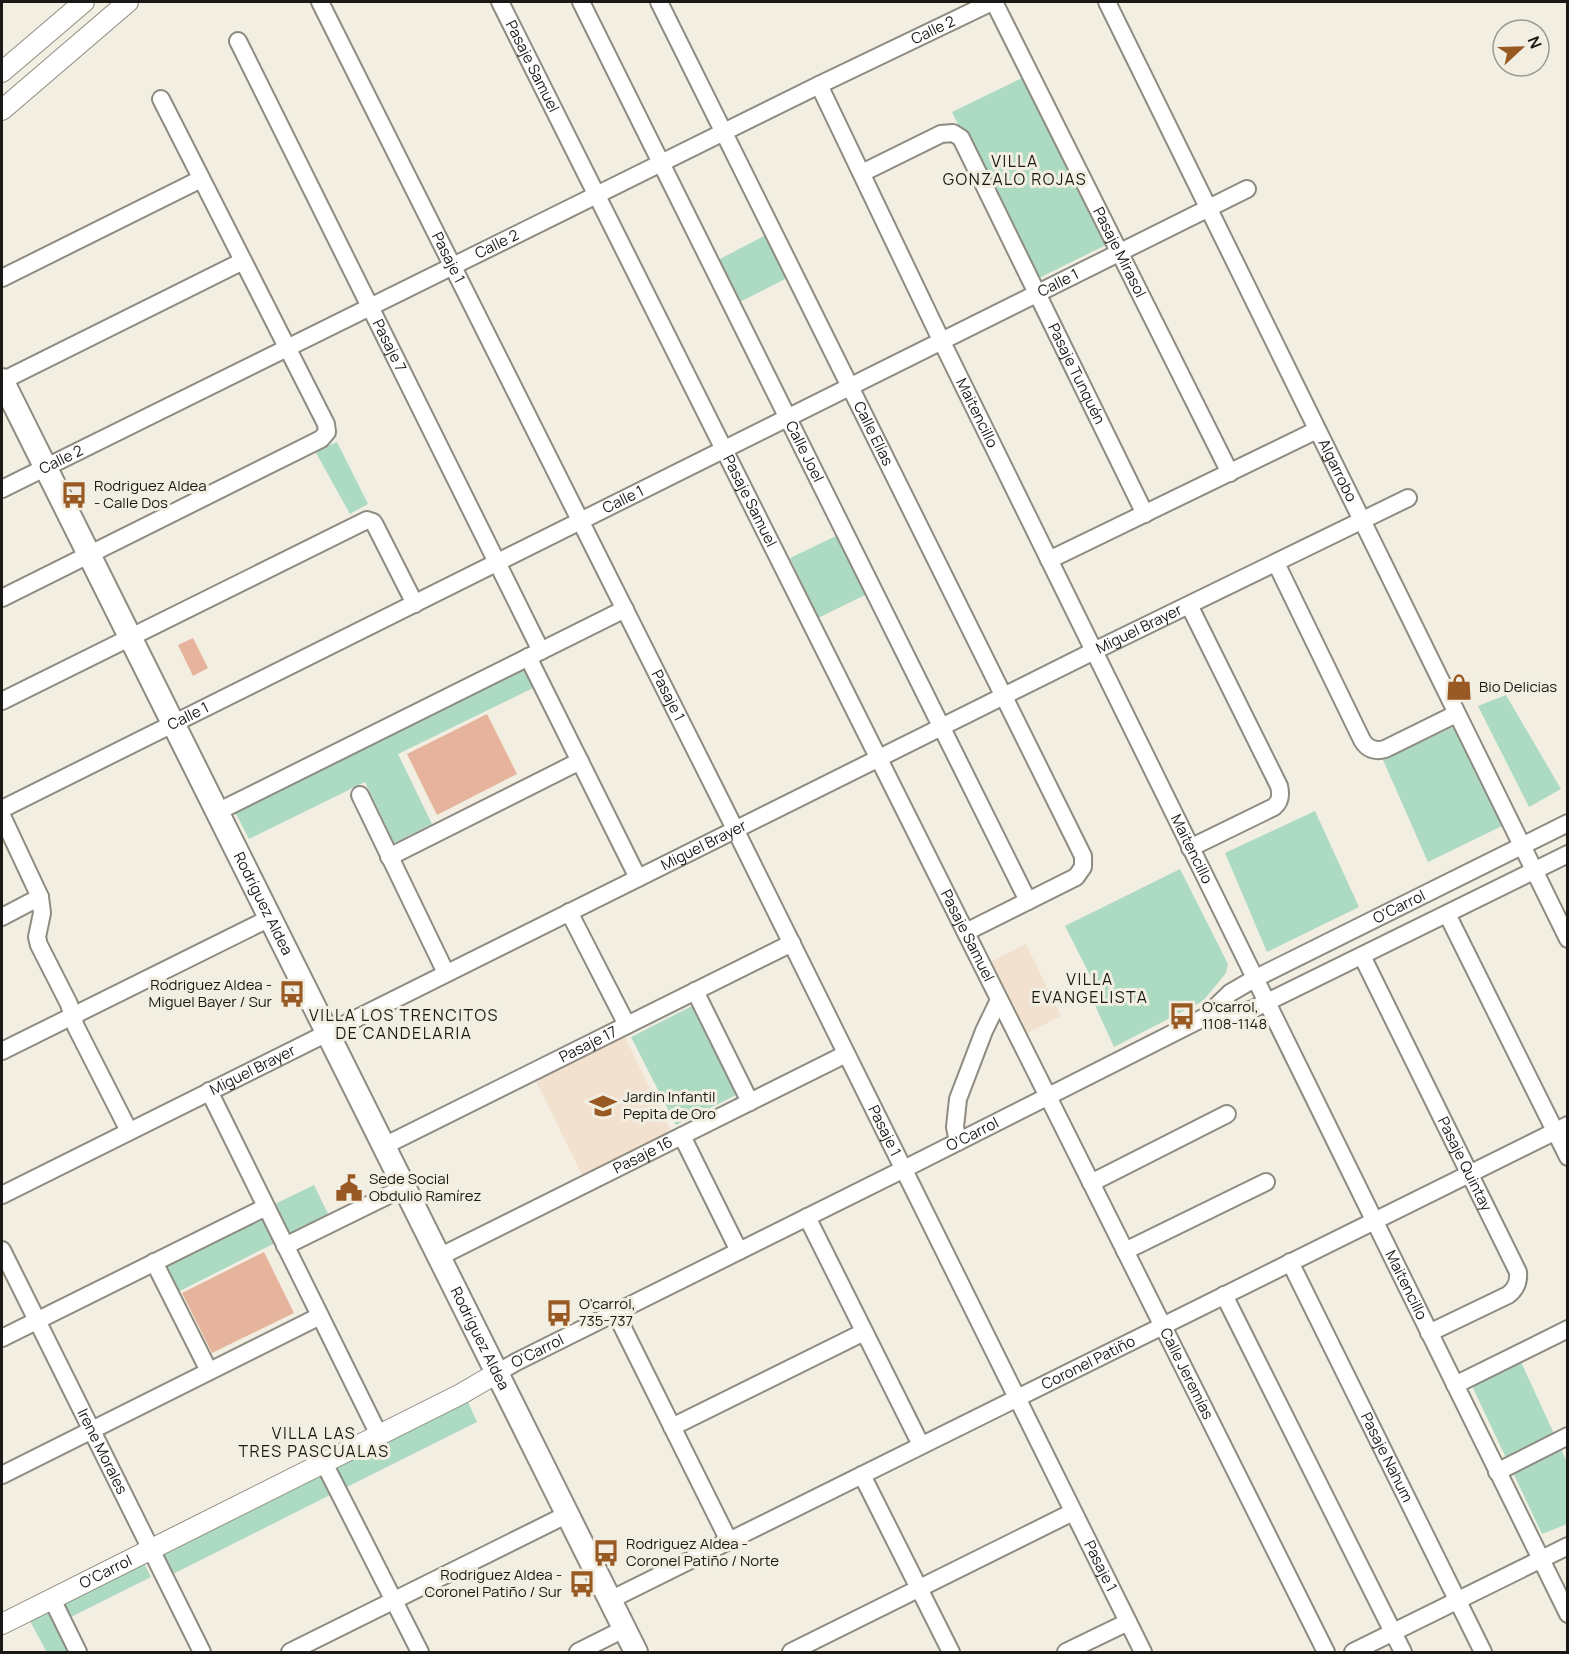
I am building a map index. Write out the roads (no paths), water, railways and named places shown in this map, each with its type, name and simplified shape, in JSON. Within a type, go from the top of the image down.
[{"type":"main road","name":"Rodríguez Aldea","points":[[2,381],[636,1653]]},
{"type":"street","points":[[2,72],[84,2]]},
{"type":"street","points":[[2,110],[128,2]]},
{"type":"street","name":"Pasaje 1","points":[[320,2],[792,943],[1143,1653]]},
{"type":"street","name":"Pasaje Samuel","points":[[500,2],[1048,1096]]},
{"type":"street","name":"Calle Joel","points":[[581,2],[1028,901]]},
{"type":"street","name":"Calle Elías","points":[[659,2],[1081,850],[1083,867],[1076,877],[1028,901]]},
{"type":"street","name":"Calle 2","points":[[2,489],[819,85],[993,2]]},
{"type":"street","name":"Pasaje Mirasol","points":[[993,2],[1230,473]]},
{"type":"street","name":"Algarrobo","points":[[1107,2],[1568,939]]},
{"type":"street","name":"Pasaje 7","points":[[238,41],[497,563],[580,761],[638,878]]},
{"type":"street","name":"Maitencillo","points":[[819,85],[942,342],[1254,979],[1568,1614]]},
{"type":"street","points":[[2,598],[311,444],[325,436],[327,432],[326,424],[161,99]]},
{"type":"street","name":"Pasaje Tunquén","points":[[862,173],[942,134],[949,132],[957,135],[963,142],[1144,514]]},
{"type":"street","points":[[2,278],[201,179]]},
{"type":"street","name":"Calle 1","points":[[2,809],[1247,189]]},
{"type":"street","points":[[2,381],[243,261]]},
{"type":"street","points":[[1049,560],[1317,430]]},
{"type":"street","name":"Miguel Brayer","points":[[2,1195],[1094,651],[1408,498]]},
{"type":"street","points":[[2,701],[364,521],[370,520],[375,525],[415,604]]},
{"type":"street","points":[[1276,563],[1367,747],[1376,751],[1385,749],[1456,714]]},
{"type":"street","points":[[1190,605],[1279,786],[1280,799],[1278,804],[1270,810],[1190,848]]},
{"type":"street","points":[[217,812],[625,609]]},
{"type":"street","points":[[389,857],[580,761]]},
{"type":"street","points":[[360,795],[446,974]]},
{"type":"street","points":[[2,816],[40,897],[42,913],[38,941],[69,1004],[76,1027],[129,1131]]},
{"type":"street","name":"O'Carrol","points":[[2,1624],[476,1387],[516,1362],[615,1312],[1205,1017],[1230,993],[1254,979],[1568,823]]},
{"type":"street","name":"O'Carrol","points":[[1205,1017],[1240,1013],[1266,1003],[1568,854]]},
{"type":"street","points":[[2,917],[40,897]]},
{"type":"street","points":[[966,932],[1028,901]]},
{"type":"street","points":[[569,912],[627,1025]]},
{"type":"street","points":[[1447,914],[1561,1128],[1568,1157]]},
{"type":"street","points":[[2,1051],[270,918]]},
{"type":"street","name":"Pasaje 17","points":[[384,1146],[792,943]]},
{"type":"street","name":"Pasaje Quintay","points":[[1362,956],[1518,1272],[1517,1283],[1512,1292],[1429,1333]]},
{"type":"street","points":[[695,991],[750,1102]]},
{"type":"street","points":[[958,1142],[956,1127],[958,1099],[999,1000]]},
{"type":"street","name":"Pasaje 16","points":[[439,1257],[846,1054]]},
{"type":"street","points":[[209,1091],[379,1435]]},
{"type":"street","name":"Calle Jeremías","points":[[1048,1096],[1326,1653]]},
{"type":"street","points":[[1091,1183],[1227,1114]]},
{"type":"street","name":"Coronel Patiño","points":[[610,1600],[1561,1128]]},
{"type":"street","points":[[682,1136],[739,1251]]},
{"type":"street","points":[[1125,1251],[1266,1182]]},
{"type":"street","points":[[285,1246],[405,1187]]},
{"type":"street","points":[[2,1338],[266,1207]]},
{"type":"street","points":[[807,1217],[921,1445]]},
{"type":"street","name":"Irene Morales","points":[[2,1250],[202,1653]]},
{"type":"street","points":[[154,1262],[209,1371]]},
{"type":"street","name":"Pasaje Nahum","points":[[1290,1262],[1483,1653]]},
{"type":"street","points":[[1224,1295],[1403,1653]]},
{"type":"street","points":[[615,1312],[729,1541]]},
{"type":"street","points":[[2,1475],[320,1316]]},
{"type":"street","points":[[1455,1385],[1568,1329]]},
{"type":"street","points":[[672,1427],[864,1332]]},
{"type":"street","points":[[1497,1472],[1568,1436]]},
{"type":"street","points":[[324,1463],[420,1653]]},
{"type":"street","points":[[862,1475],[951,1653]]},
{"type":"street","points":[[791,1653],[1073,1512]]},
{"type":"street","points":[[290,1653],[567,1514]]},
{"type":"street","points":[[1353,1653],[1568,1546]]},
{"type":"street","points":[[52,1599],[78,1653]]},
{"type":"street","points":[[1065,1653],[1128,1622]]},
{"type":"street","points":[[578,1653],[624,1629]]},
{"type":"place","name":"Rodriguez Aldea - Calle Dos","points":[[74,495]]},
{"type":"place","name":"Bio Delicias","points":[[1459,687]]},
{"type":"place","name":"Rodriguez Aldea - Miguel Bayer / Sur","points":[[292,994]]},
{"type":"place","name":"O'carrol, 1108-1148","points":[[1182,1016]]},
{"type":"place","name":"Jardin Infantil Pepita de Oro","points":[[603,1106]]},
{"type":"place","name":"Sede Social Obdulio Ramírez","points":[[349,1188]]},
{"type":"place","name":"O'carrol, 735-737","points":[[559,1313]]},
{"type":"place","name":"Rodriguez Aldea - Coronel Patiño / Norte","points":[[606,1553]]},
{"type":"place","name":"Rodriguez Aldea - Coronel Patiño / Sur","points":[[582,1584]]},
{"type":"district","name":"VILLA GONZALO ROJAS","points":[[1015,170]]},
{"type":"district","name":"VILLA EVANGELISTA","points":[[1090,988]]},
{"type":"district","name":"VILLA LOS TRENCITOS DE CANDELARIA","points":[[404,1024]]},
{"type":"district","name":"VILLA LAS TRES PASCUALAS","points":[[314,1442]]}]
